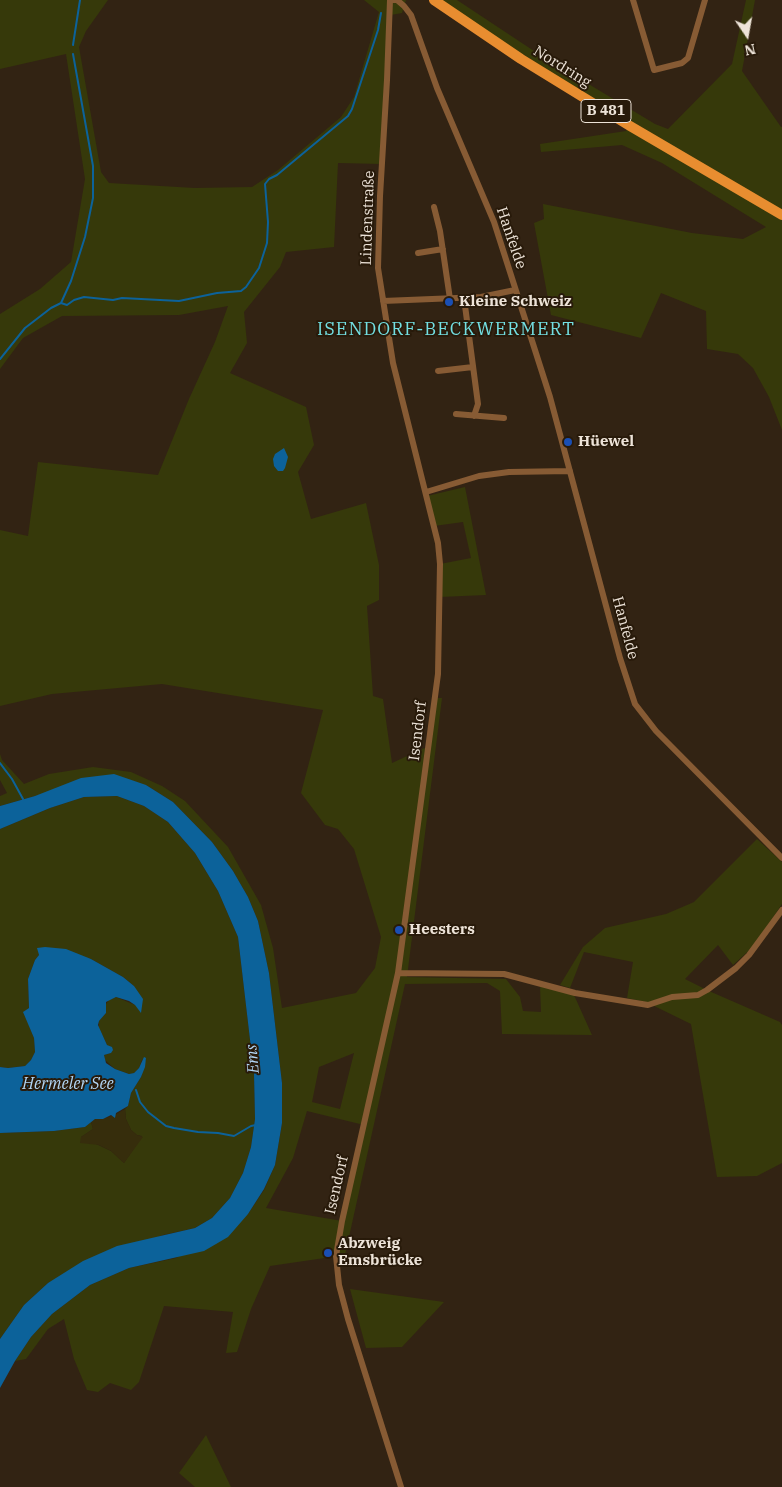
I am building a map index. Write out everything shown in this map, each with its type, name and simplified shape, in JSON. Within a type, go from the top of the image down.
[{"type":"main road","name":"Nordring","points":[[434,0],[530,64],[630,126],[782,215]]},
{"type":"street","name":"Hanfelde","points":[[391,0],[397,0],[411,15],[437,88],[494,222],[550,397],[620,658],[635,704],[656,731],[782,858]]},
{"type":"street","name":"Lindenstraße","points":[[391,0],[378,268],[393,363],[426,492]]},
{"type":"street","points":[[633,0],[654,70],[682,63],[688,58],[705,0]]},
{"type":"street","points":[[434,207],[450,299]]},
{"type":"street","points":[[418,253],[442,249]]},
{"type":"street","points":[[383,301],[481,297],[515,290]]},
{"type":"street","points":[[464,298],[478,404],[474,416]]},
{"type":"street","points":[[438,371],[473,367]]},
{"type":"street","points":[[456,414],[504,418]]},
{"type":"street","points":[[426,492],[480,476],[508,472],[570,471]]},
{"type":"street","name":"Isendorf","points":[[401,1487],[348,1320],[339,1285],[336,1263],[342,1221],[398,973],[438,674],[439,552],[426,492]]},
{"type":"street","points":[[398,973],[504,974],[575,993],[648,1005],[672,997],[698,995],[707,990],[750,955],[782,910]]},
{"type":"green space","points":[[0,0],[108,0],[86,31],[79,47],[101,172],[109,183],[195,188],[252,187],[278,170],[341,117],[354,97],[379,12],[364,0],[406,0],[402,13],[391,15],[382,164],[338,163],[334,247],[286,252],[280,267],[244,312],[247,343],[230,373],[306,407],[314,445],[298,472],[311,519],[366,503],[379,565],[379,600],[367,606],[373,696],[383,699],[392,763],[429,746],[435,698],[442,698],[407,977],[506,979],[520,997],[523,1011],[541,1012],[540,986],[574,995],[592,1035],[502,1034],[500,991],[487,983],[405,984],[345,1255],[270,1266],[251,1309],[237,1352],[226,1353],[233,1312],[164,1306],[139,1382],[131,1390],[110,1383],[98,1392],[87,1390],[74,1359],[64,1319],[48,1329],[26,1359],[15,1361],[31,1337],[52,1314],[90,1285],[129,1268],[176,1258],[248,1214],[264,1190],[275,1165],[282,1123],[282,1083],[269,973],[258,921],[248,897],[233,871],[212,842],[173,802],[146,785],[35,796],[0,806],[0,796],[7,793],[0,780],[0,754],[2,760],[24,784],[49,774],[93,767],[131,772],[162,786],[185,801],[228,847],[261,905],[273,948],[282,1008],[356,993],[375,968],[381,937],[354,849],[338,829],[325,825],[301,793],[323,710],[162,684],[52,694],[0,706],[0,530],[28,536],[38,462],[158,475],[215,342],[228,306],[179,315],[62,316],[23,338],[0,369],[0,314],[40,289],[71,262],[85,179],[66,54],[0,69]],"holes":[[[354,1053],[340,1109],[312,1102],[319,1067]],[[307,1111],[364,1125],[342,1221],[266,1208],[293,1158]]]},
{"type":"green space","points":[[442,0],[457,0],[537,53],[655,124],[668,129],[732,64],[746,0],[755,0],[742,71],[782,127],[782,430],[769,397],[753,368],[738,354],[707,349],[706,311],[661,293],[641,338],[551,315],[534,223],[544,219],[543,204],[692,233],[743,239],[766,227],[662,163],[622,145],[541,152],[540,144],[626,131],[631,122],[484,30]]},
{"type":"green space","points":[[465,487],[486,595],[440,597],[440,564],[471,558],[463,522],[434,526],[427,496]]},
{"type":"green space","points":[[117,796],[144,806],[168,822],[195,853],[218,891],[238,937],[254,1074],[255,1119],[251,1147],[243,1173],[230,1198],[212,1218],[195,1228],[163,1235],[48,1283],[24,1305],[0,1339],[0,1133],[54,1131],[85,1127],[91,1122],[93,1129],[81,1137],[111,1151],[124,1163],[142,1136],[137,1135],[131,1130],[126,1119],[125,1109],[128,1106],[131,1093],[141,1077],[146,1058],[142,1060],[139,1068],[134,1073],[129,1074],[115,1069],[105,1060],[104,1055],[111,1053],[99,1028],[99,1021],[106,1013],[106,1004],[109,1000],[116,997],[135,1005],[134,986],[123,977],[91,959],[38,948],[39,955],[35,960],[28,979],[29,1008],[24,1012],[34,1038],[35,1052],[25,1066],[0,1067],[0,829],[50,808],[84,797]]},
{"type":"green space","points":[[757,839],[782,862],[782,904],[753,947],[733,965],[718,945],[685,979],[780,1022],[782,1025],[782,1163],[757,1176],[717,1177],[691,1024],[646,1002],[627,998],[633,962],[584,952],[570,988],[560,985],[583,947],[605,928],[666,914],[694,902]]},
{"type":"green space","points":[[350,1289],[444,1302],[402,1347],[366,1348]]},
{"type":"green space","points":[[206,1435],[231,1487],[195,1487],[179,1473]]},
{"type":"sand","points":[[125,1109],[126,1119],[131,1130],[143,1137],[124,1163],[111,1151],[99,1145],[80,1143],[81,1137],[93,1129],[91,1122],[95,1119],[103,1119],[115,1115]]},
{"type":"water","points":[[284,448],[288,457],[283,471],[278,471],[274,466],[273,459],[275,454]]},
{"type":"water","name":"Ems","points":[[114,774],[146,785],[173,802],[212,842],[233,871],[248,897],[258,921],[269,973],[282,1083],[282,1123],[275,1165],[264,1189],[248,1214],[228,1237],[204,1251],[129,1268],[90,1285],[52,1314],[31,1337],[0,1388],[0,1339],[24,1305],[48,1283],[83,1261],[117,1246],[195,1228],[212,1218],[230,1198],[243,1173],[251,1147],[255,1119],[254,1074],[238,937],[218,891],[195,853],[168,822],[144,806],[117,796],[84,797],[50,808],[0,829],[0,806],[35,796],[81,778]]},
{"type":"water","name":"Hermeler See","points":[[37,948],[66,949],[91,959],[123,977],[134,986],[143,999],[141,1013],[129,1001],[116,997],[106,1002],[106,1013],[98,1025],[107,1045],[112,1047],[113,1050],[111,1053],[104,1055],[106,1063],[115,1069],[129,1074],[134,1073],[139,1068],[144,1057],[146,1058],[145,1067],[131,1093],[128,1106],[116,1113],[115,1118],[111,1115],[103,1119],[95,1119],[85,1127],[54,1131],[0,1133],[0,1067],[25,1066],[35,1052],[34,1038],[23,1012],[29,1008],[28,979],[35,960],[39,955]]},
{"type":"waterway","points":[[73,45],[80,0]]},
{"type":"waterway","points":[[61,303],[67,305],[74,300],[84,297],[113,300],[122,298],[179,301],[217,293],[241,291],[246,287],[259,268],[267,243],[268,222],[265,184],[348,116],[378,30],[381,13]]},
{"type":"waterway","points":[[0,359],[25,328],[51,308],[61,303],[71,281],[85,237],[93,198],[93,166],[73,54]]},
{"type":"waterway","points":[[0,763],[23,799]]},
{"type":"waterway","points":[[136,1090],[140,1102],[148,1112],[166,1126],[234,1136],[256,1125]]},
{"type":"place","name":"Kleine Schweiz","points":[[449,302]]},
{"type":"place","name":"Hüewel","points":[[568,442]]},
{"type":"place","name":"Heesters","points":[[399,930]]},
{"type":"place","name":"Abzweig Emsbrücke","points":[[328,1253]]},
{"type":"district","name":"ISENDORF-BECKWERMERT","points":[[446,330]]}]
